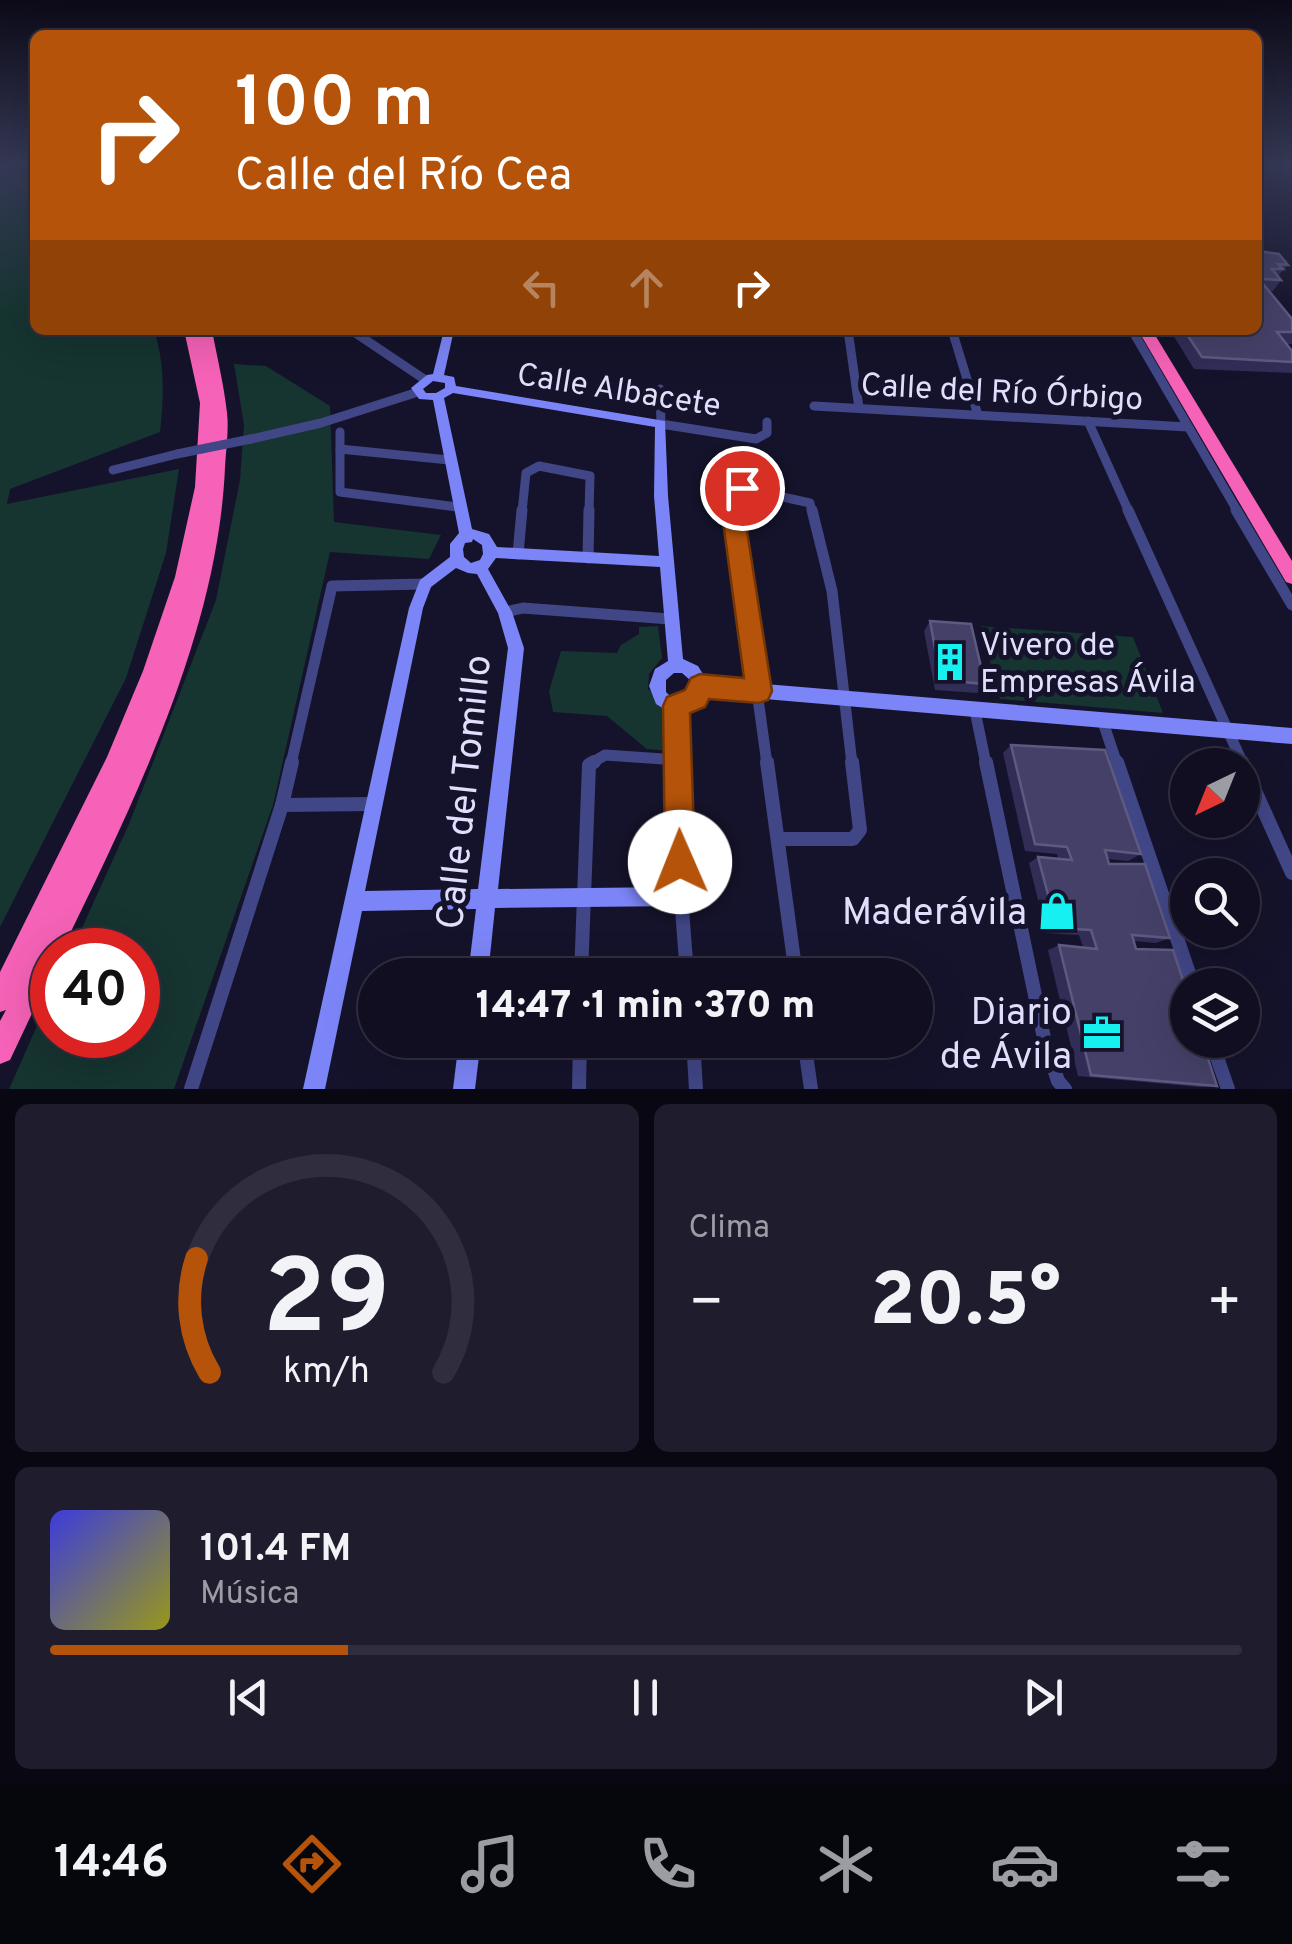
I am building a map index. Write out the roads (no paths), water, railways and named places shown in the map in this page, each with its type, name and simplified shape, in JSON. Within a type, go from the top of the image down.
[{"type":"highway","points":[[0,999],[108,777],[150,679],[178,598],[191,549],[206,458],[204,383],[192,335]]},
{"type":"highway","points":[[0,1050],[137,757],[195,597],[218,486],[221,410],[206,335]]},
{"type":"highway","points":[[1148,335],[1292,577]]},
{"type":"highway","points":[[1156,335],[1292,558]]},
{"type":"street","points":[[360,335],[431,377],[450,380],[451,389],[438,397],[418,392]]},
{"type":"street","points":[[112,470],[321,423],[418,392],[431,377],[447,335]]},
{"type":"street","points":[[849,335],[860,408]]},
{"type":"street","points":[[954,335],[978,415]]},
{"type":"street","points":[[1135,335],[1292,605]]},
{"type":"street","name":"Calle Albacete","points":[[451,389],[756,439],[767,433],[767,422]]},
{"type":"street","points":[[660,389],[670,619],[676,666]]},
{"type":"street","points":[[438,397],[467,538]]},
{"type":"street","name":"Calle del Río Órbigo","points":[[814,406],[1188,427]]},
{"type":"street","points":[[1088,422],[1292,873]]},
{"type":"street","points":[[340,432],[339,487],[346,496],[458,507]]},
{"type":"street","points":[[340,449],[449,460]]},
{"type":"street","points":[[518,554],[526,473],[539,466],[590,476],[588,558]]},
{"type":"street","points":[[778,839],[853,840],[860,830],[832,591],[810,503],[742,488],[733,491],[731,499],[794,958]]},
{"type":"street","points":[[455,560],[454,548],[467,538],[488,540],[486,559]]},
{"type":"street","points":[[455,560],[468,567],[486,559],[518,554],[667,562]]},
{"type":"street","name":"Calle del Tomillo","points":[[480,958],[516,648],[486,559]]},
{"type":"street","points":[[314,1089],[372,804],[425,584],[455,560]]},
{"type":"street","points":[[190,1089],[282,805],[332,586],[425,584]]},
{"type":"street","points":[[505,612],[523,608],[670,619]]},
{"type":"street","points":[[676,666],[695,674],[700,686],[696,698],[677,706],[662,699],[656,688],[662,671],[676,666]]},
{"type":"street","points":[[700,686],[1292,736]]},
{"type":"street","points":[[677,706],[686,958]]},
{"type":"street","points":[[974,712],[1044,1038],[1058,1081],[1066,1089]]},
{"type":"street","points":[[1102,722],[1186,968]]},
{"type":"street","points":[[581,958],[589,765],[605,756],[678,760]]},
{"type":"street","points":[[282,805],[372,804]]},
{"type":"street","points":[[354,902],[681,896]]},
{"type":"street","points":[[464,1089],[468,1058]]},
{"type":"street","points":[[579,1089],[580,1058]]},
{"type":"street","points":[[693,1058],[696,1089]]},
{"type":"street","points":[[807,1058],[811,1089]]},
{"type":"street","points":[[1217,1058],[1228,1089]]},
{"type":"place","name":"Vivero de Empresas Ávila","points":[[950,662]]},
{"type":"place","name":"Maderávila","points":[[1057,911]]},
{"type":"place","name":"Diario de Ávila","points":[[1102,1033]]}]
